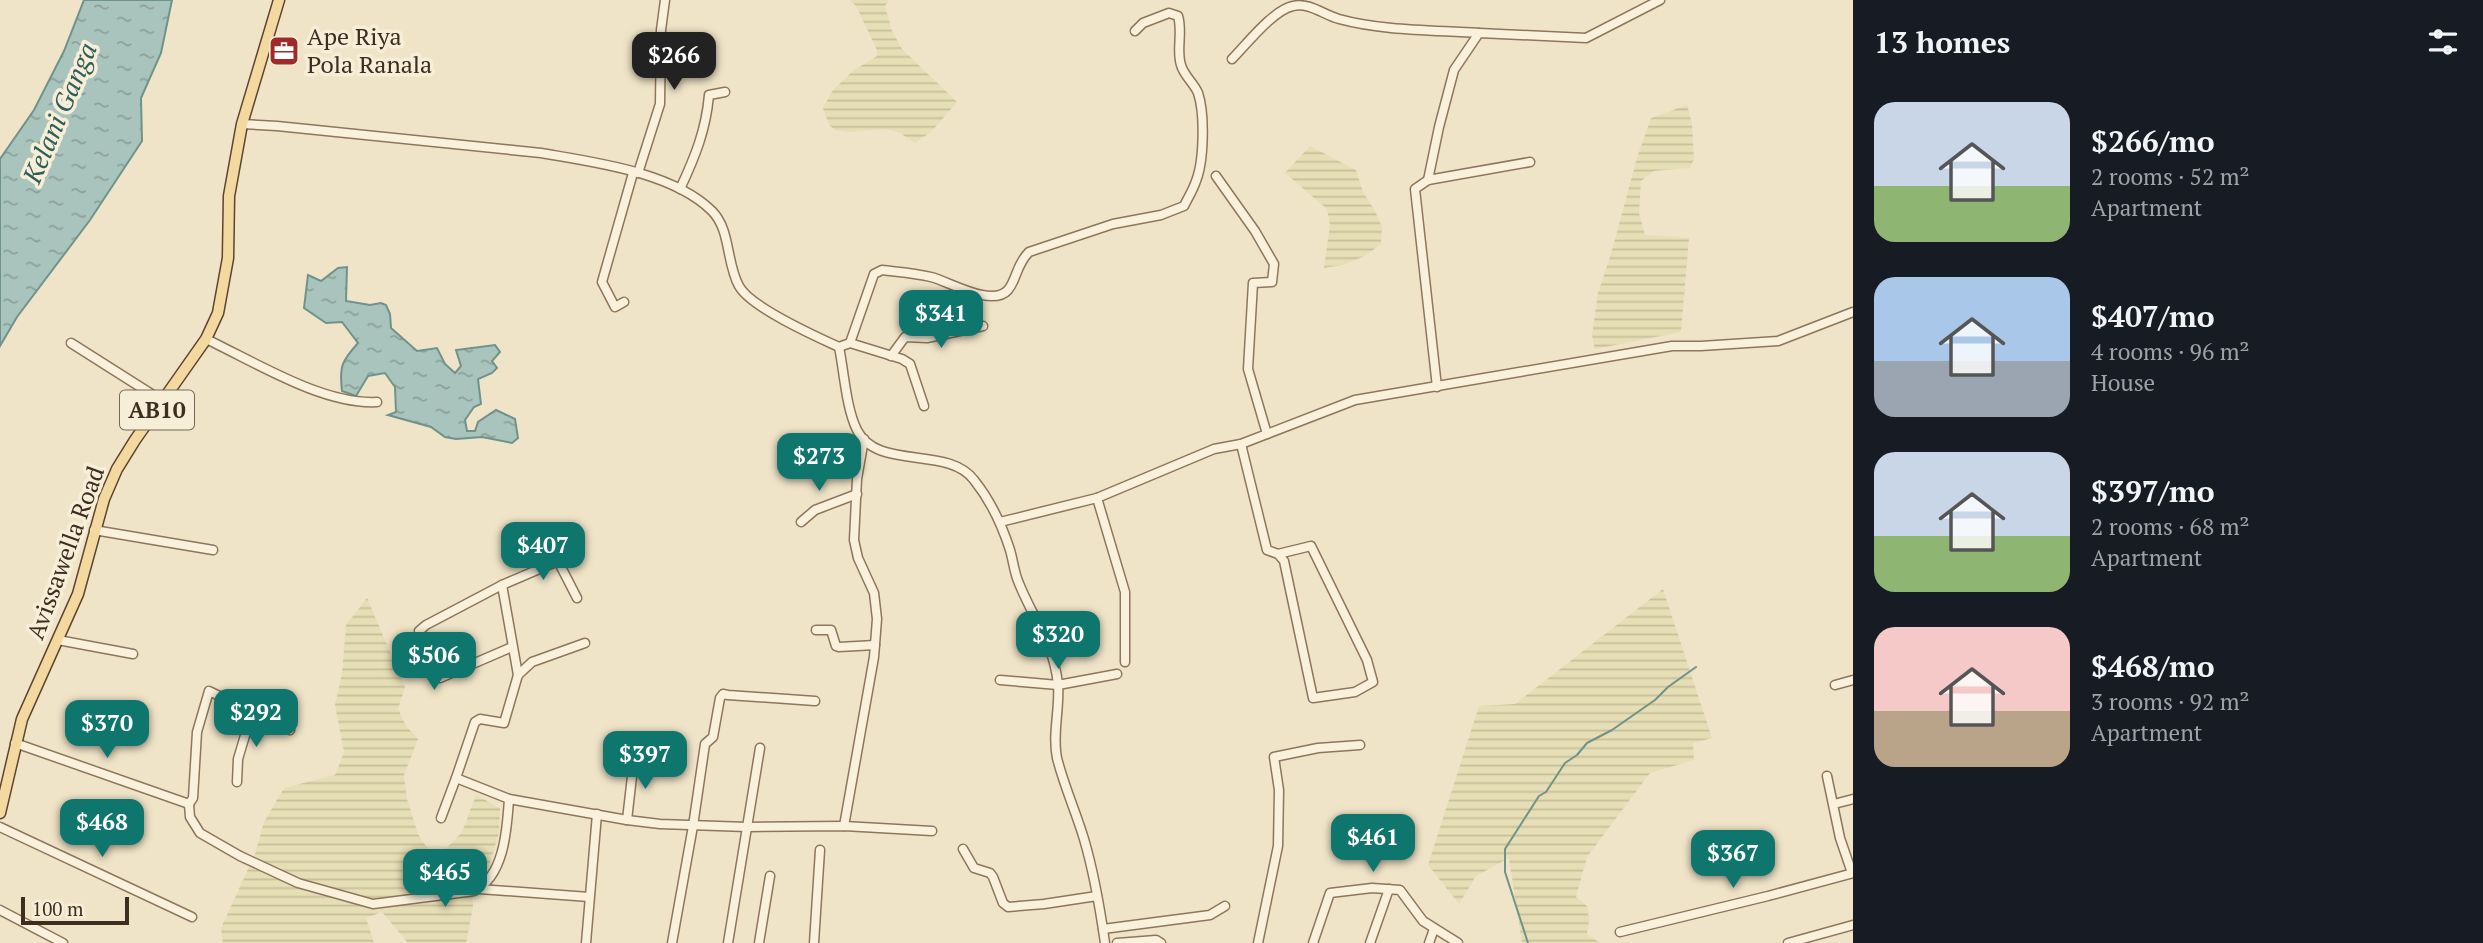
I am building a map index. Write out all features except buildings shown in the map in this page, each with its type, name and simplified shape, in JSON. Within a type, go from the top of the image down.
[{"type":"main road","name":"Avissawella Road","points":[[1,807],[22,719],[78,594],[94,530],[117,469],[206,339],[218,313],[228,258],[229,196],[242,124],[279,0]]},
{"type":"street","points":[[624,302],[615,307],[602,282],[635,173],[660,104],[661,30],[665,0]]},
{"type":"street","points":[[1232,59],[1273,17],[1293,6],[1318,9],[1337,18],[1372,24],[1586,38],[1660,0]]},
{"type":"street","points":[[850,343],[874,274],[882,270],[933,277],[959,289],[982,295],[999,295],[1008,290],[1020,261],[1029,252],[1113,224],[1161,215],[1184,206],[1197,178],[1202,138],[1197,89],[1185,75],[1180,63],[1181,27],[1178,16],[1169,13],[1143,23],[1135,31]]},
{"type":"street","points":[[1428,180],[1438,127],[1454,70],[1479,33]]},
{"type":"street","points":[[680,189],[699,148],[707,121],[709,95],[725,92]]},
{"type":"street","points":[[242,124],[541,153],[635,173],[680,189],[713,212],[722,226],[740,288],[754,301],[812,335],[839,347],[850,343],[902,359],[910,364],[924,406]]},
{"type":"street","points":[[1437,387],[1415,189],[1428,180],[1530,162]]},
{"type":"street","points":[[1216,176],[1255,232],[1273,264],[1272,282],[1253,283],[1248,369],[1266,435]]},
{"type":"street","points":[[1000,522],[1097,498],[1214,449],[1241,444],[1355,400],[1672,346],[1779,341],[1853,312]]},
{"type":"street","points":[[891,356],[905,337],[927,338],[983,326]]},
{"type":"street","points":[[206,339],[320,393],[363,403],[377,402]]},
{"type":"street","points":[[71,343],[164,402]]},
{"type":"street","points":[[839,347],[852,418],[864,439],[892,454],[936,460],[964,469],[974,479],[1000,522],[1018,581],[1049,643],[1058,685],[1054,736],[1056,754],[1084,839],[1105,943]]},
{"type":"street","points":[[844,826],[875,645],[877,609],[874,593],[858,558],[854,540],[859,459],[864,439]]},
{"type":"street","points":[[1241,444],[1267,550],[1278,554],[1284,561],[1312,698],[1355,692],[1373,682],[1367,660],[1311,546],[1278,554]]},
{"type":"street","points":[[801,522],[822,507],[857,494]]},
{"type":"street","points":[[1097,498],[1125,592],[1125,662]]},
{"type":"street","points":[[94,530],[213,550]]},
{"type":"street","points":[[512,647],[440,678],[435,675],[419,631],[502,585],[558,561],[577,598]]},
{"type":"street","points":[[441,818],[475,722],[480,719],[504,723],[517,675],[502,585]]},
{"type":"street","points":[[817,630],[831,630],[836,646],[839,647],[875,645]]},
{"type":"street","points":[[58,640],[133,654]]},
{"type":"street","points":[[517,675],[532,662],[585,643]]},
{"type":"street","points":[[1000,680],[1058,685],[1117,674]]},
{"type":"street","points":[[1835,685],[1853,680]]},
{"type":"street","points":[[290,730],[209,691],[197,732],[193,798],[189,804],[190,817],[200,833],[240,856],[311,886],[373,904],[479,889],[589,897]]},
{"type":"street","points":[[672,943],[694,826],[705,744],[713,737],[717,704],[723,694],[815,701]]},
{"type":"street","points":[[237,782],[238,758],[252,712]]},
{"type":"street","points":[[15,743],[189,804]]},
{"type":"street","points":[[1258,943],[1278,846],[1279,790],[1274,757],[1318,748],[1360,745]]},
{"type":"street","points":[[728,943],[760,748]]},
{"type":"street","points":[[627,820],[634,759]]},
{"type":"street","points":[[1620,932],[1852,873],[1840,838],[1827,776]]},
{"type":"street","points":[[456,778],[509,799],[627,820],[747,828],[844,826],[932,831]]},
{"type":"street","points":[[479,889],[503,849],[509,799]]},
{"type":"street","points":[[1834,804],[1853,799]]},
{"type":"street","points":[[586,943],[597,814]]},
{"type":"street","points":[[0,827],[192,917]]},
{"type":"street","points":[[963,849],[974,868],[990,873],[1003,904],[1008,906],[1097,896]]},
{"type":"street","points":[[814,943],[820,850]]},
{"type":"street","points":[[760,943],[770,876]]},
{"type":"street","points":[[1313,943],[1330,893],[1372,888],[1400,890],[1423,921],[1458,943]]},
{"type":"street","points":[[1370,943],[1389,889]]},
{"type":"street","points":[[1103,929],[1210,915],[1224,906]]},
{"type":"street","points":[[0,910],[63,943]]},
{"type":"street","points":[[1788,943],[1804,941],[1853,925]]},
{"type":"street","points":[[1429,943],[1434,929]]},
{"type":"street","points":[[1117,943],[1156,940],[1161,943]]},
{"type":"shaded area","points":[[850,0],[889,0],[885,6],[892,31],[902,49],[957,102],[932,131],[915,143],[900,133],[887,129],[848,132],[835,130],[829,125],[823,108],[833,90],[853,71],[877,56],[877,50],[856,6]]},
{"type":"shaded area","points":[[1687,105],[1692,123],[1694,160],[1689,168],[1654,171],[1641,181],[1639,213],[1645,235],[1689,238],[1681,332],[1595,349],[1592,335],[1598,293],[1651,118]]},
{"type":"shaded area","points":[[1310,146],[1356,170],[1363,192],[1382,227],[1381,244],[1365,256],[1343,265],[1324,268],[1330,225],[1327,209],[1285,173]]},
{"type":"shaded area","points":[[1663,589],[1712,738],[1693,743],[1694,760],[1650,773],[1587,857],[1576,897],[1587,906],[1587,934],[1600,943],[1522,943],[1509,858],[1476,876],[1459,904],[1428,865],[1479,706],[1515,704]]},
{"type":"shaded area","points":[[367,598],[405,687],[398,709],[406,726],[418,739],[404,775],[407,799],[418,834],[428,849],[442,853],[462,832],[476,795],[500,808],[499,833],[489,866],[477,881],[472,882],[473,907],[466,943],[408,943],[382,912],[366,918],[374,943],[223,943],[221,928],[255,854],[264,822],[284,788],[335,775],[344,752],[335,705],[342,674],[346,625]]},
{"type":"water","name":"Kelani Ganga","points":[[84,0],[172,0],[161,53],[141,98],[142,141],[90,220],[17,317],[0,346],[0,159],[34,110],[64,51]]},
{"type":"water","points":[[347,267],[346,301],[386,305],[391,328],[417,351],[437,348],[445,364],[455,373],[461,366],[456,350],[495,345],[500,352],[492,361],[497,368],[478,379],[481,404],[474,407],[465,420],[467,431],[475,431],[478,422],[496,410],[515,419],[518,438],[512,443],[482,437],[456,439],[445,437],[431,427],[388,415],[396,412],[395,387],[385,373],[368,376],[356,396],[342,391],[343,364],[358,343],[342,322],[326,323],[304,308],[308,275],[321,281],[338,268]]},
{"type":"waterway","points":[[1528,943],[1505,872],[1505,849],[1539,796],[1546,792],[1565,763],[1577,755],[1587,743],[1612,730],[1696,667]]},
{"type":"place","name":"Ape Riya Pola Ranala","points":[[284,51]]}]
